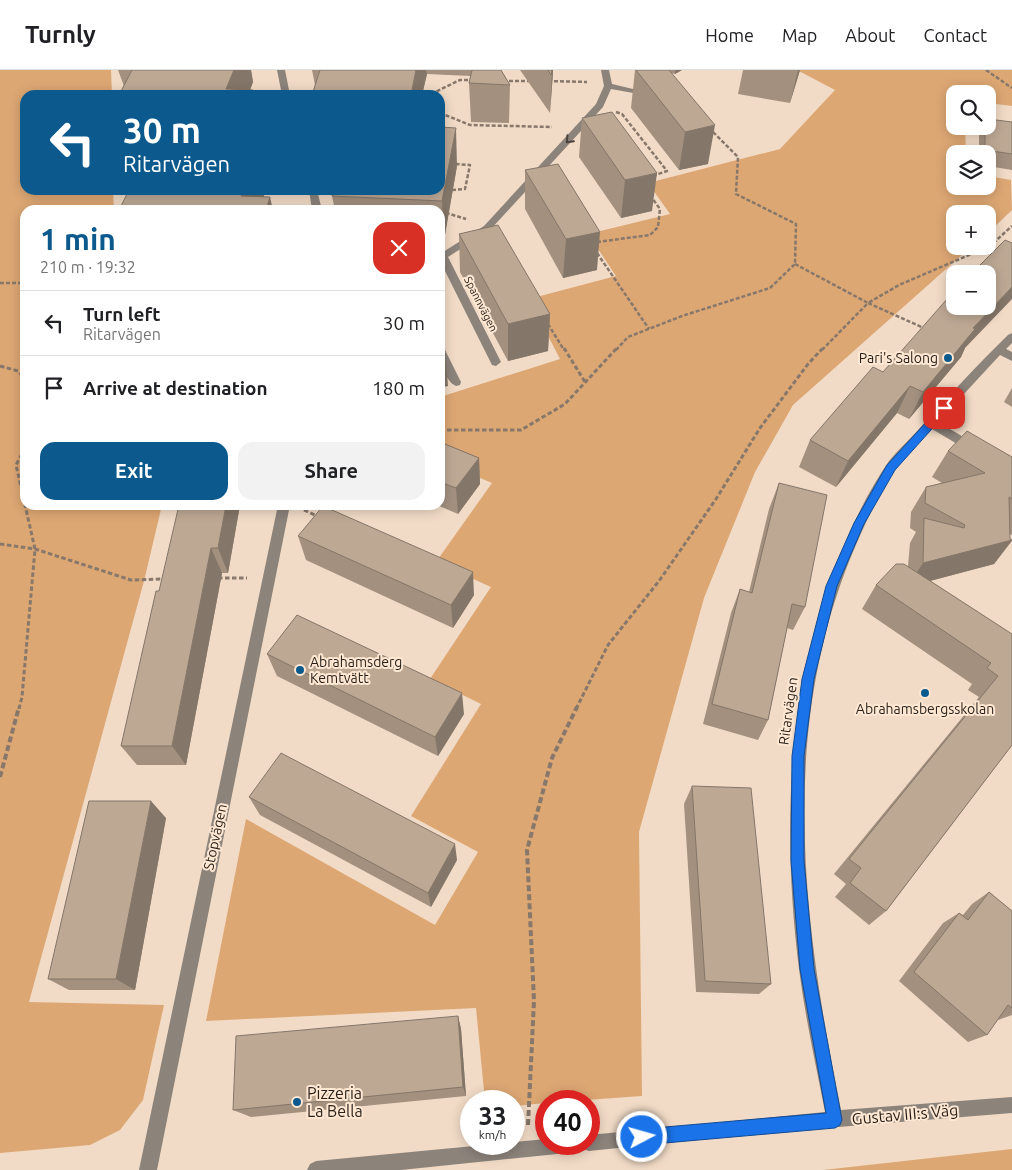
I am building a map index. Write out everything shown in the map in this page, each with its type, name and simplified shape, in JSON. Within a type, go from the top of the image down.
[{"type":"street","points":[[281,70],[285,90]]},
{"type":"street","points":[[605,70],[608,84],[662,96]]},
{"type":"street","name":"Spannvägen","points":[[445,255],[487,228],[600,105],[608,84]]},
{"type":"street","name":"Spannvägen","points":[[445,266],[496,362]]},
{"type":"street","name":"Ritarvägen","points":[[835,1120],[807,969],[798,861],[798,756],[808,679],[832,586],[859,523],[891,468],[930,423],[1012,338]]},
{"type":"street","points":[[999,350],[1012,357]]},
{"type":"street","points":[[445,361],[456,382]]},
{"type":"street","points":[[930,423],[979,451]]},
{"type":"street","name":"Stopvägen","points":[[148,1170],[283,510]]},
{"type":"street","name":"Gustav III:s Väg","points":[[600,1141],[1012,1105]]},
{"type":"street","points":[[316,1170],[535,1148]]},
{"type":"path","points":[[986,70],[1012,88]]},
{"type":"path","points":[[439,90],[460,80],[480,80]]},
{"type":"path","points":[[500,80],[608,84]]},
{"type":"path","points":[[600,105],[622,114],[667,171],[649,177]]},
{"type":"path","points":[[445,115],[470,125],[560,127]]},
{"type":"path","points":[[445,430],[521,430],[565,404],[628,337],[682,316],[770,288],[795,264],[796,224],[736,194],[738,157],[706,125]]},
{"type":"path","points":[[446,190],[465,189],[470,165],[448,164]]},
{"type":"path","points":[[451,198],[452,190]]},
{"type":"path","points":[[590,243],[650,235],[658,226],[660,209],[650,195]]},
{"type":"path","points":[[466,219],[455,230],[474,237]]},
{"type":"path","points":[[527,1149],[534,1001],[527,850],[552,758],[608,645],[659,581],[716,499],[760,428],[808,364],[868,303],[900,285],[990,246],[1012,226]]},
{"type":"path","points":[[595,251],[649,329]]},
{"type":"path","points":[[795,264],[868,303],[928,330]]},
{"type":"path","points":[[0,282],[20,283]]},
{"type":"path","points":[[544,318],[585,382]]},
{"type":"path","points":[[0,366],[18,370],[20,373]]},
{"type":"path","points":[[20,457],[16,465],[20,482]]},
{"type":"path","points":[[0,777],[22,697],[35,549],[26,510]]},
{"type":"path","points":[[304,510],[320,517]]},
{"type":"path","points":[[0,544],[35,549],[131,580],[170,579]]},
{"type":"path","points":[[210,578],[269,578]]},
{"type":"shaded area","points":[[0,70],[111,70],[112,90],[20,90],[20,195],[113,195],[114,205],[20,205],[20,510],[161,510],[144,581],[29,1002],[164,1005],[143,1100],[120,1130],[90,1145],[0,1153]]},
{"type":"shaded area","points":[[797,70],[1012,70],[1012,106],[996,104],[996,85],[946,85],[946,135],[965,135],[966,145],[946,145],[946,195],[996,195],[996,177],[1011,180],[1012,210],[996,225],[996,205],[946,205],[946,255],[962,255],[951,265],[946,265],[946,269],[793,405],[755,472],[704,598],[639,832],[642,1096],[600,1099],[600,1090],[535,1090],[535,1104],[525,1105],[525,1090],[484,1090],[476,1008],[206,1021],[246,819],[435,925],[478,852],[411,816],[481,704],[430,679],[491,587],[436,562],[492,483],[445,463],[445,395],[560,359],[529,299],[616,276],[588,234],[670,214],[648,183],[780,149],[835,90]]},
{"type":"shaded area","points":[[1012,1149],[1012,1170],[823,1170]]},
{"type":"building","points":[[132,70],[234,70],[226,89],[253,90],[122,90]]},
{"type":"building","points":[[320,70],[416,70],[412,90],[314,90]]},
{"type":"building","points":[[472,70],[501,70],[510,85],[469,83]]},
{"type":"building","points":[[636,70],[669,70],[715,125],[685,132]]},
{"type":"building","points":[[612,112],[657,173],[625,180],[582,118]]},
{"type":"building","points":[[996,120],[1012,122],[1012,154],[996,152],[996,145],[985,145],[985,135],[996,135]]},
{"type":"building","points":[[445,127],[456,128],[445,185]]},
{"type":"building","points":[[558,164],[600,232],[566,239],[525,170]]},
{"type":"building","points":[[126,195],[241,195],[270,197],[268,205],[122,205]]},
{"type":"building","points":[[332,195],[443,195],[442,201]]},
{"type":"building","points":[[498,225],[550,314],[508,324],[459,234]]},
{"type":"building","points":[[1005,240],[1012,243],[1012,287],[996,304],[996,265],[980,265],[990,255],[996,255],[996,249]]},
{"type":"building","points":[[946,300],[946,315],[985,315],[923,392],[910,386],[848,461],[810,440],[873,367],[883,372]]},
{"type":"building","points":[[967,431],[1012,457],[1012,499],[1009,497],[1010,539],[1012,540],[923,563],[924,518],[964,528],[965,525],[925,503],[926,487],[985,473],[948,451]]},
{"type":"building","points":[[445,444],[479,458],[456,488],[445,484]]},
{"type":"building","points":[[779,483],[827,495],[805,607],[792,604],[768,720],[712,704],[740,589],[752,593]]},
{"type":"building","points":[[178,510],[225,510],[218,548],[211,548],[172,746],[121,746],[156,591],[159,591]]},
{"type":"building","points":[[320,510],[332,510],[473,572],[451,605],[298,536]]},
{"type":"building","points":[[896,564],[904,564],[1012,634],[1012,745],[886,911],[850,883],[861,868],[849,859],[998,676],[987,668],[991,663],[876,585]]},
{"type":"building","points":[[297,615],[462,693],[435,737],[267,654]]},
{"type":"building","points":[[281,753],[455,844],[428,893],[249,797]]},
{"type":"building","points":[[692,786],[751,788],[771,984],[705,981]]},
{"type":"building","points":[[89,801],[151,801],[116,979],[48,979]]},
{"type":"building","points":[[989,892],[1012,911],[1012,1008],[1008,1005],[987,1035],[914,972],[959,913],[968,920]]},
{"type":"building","points":[[458,1016],[463,1087],[233,1110],[236,1036]]},
{"type":"place","name":"Pari's Salong","points":[[948,358]]},
{"type":"place","name":"Abrahamsderg Kemtvätt","points":[[300,670]]},
{"type":"place","name":"Abrahamsbergsskolan","points":[[925,693]]},
{"type":"place","name":"Pizzeria La Bella","points":[[297,1102]]},
{"type":"route","points":[[642,1137],[835,1120],[807,969],[798,861],[798,756],[808,679],[832,586],[859,523],[891,468],[944,408]]}]
